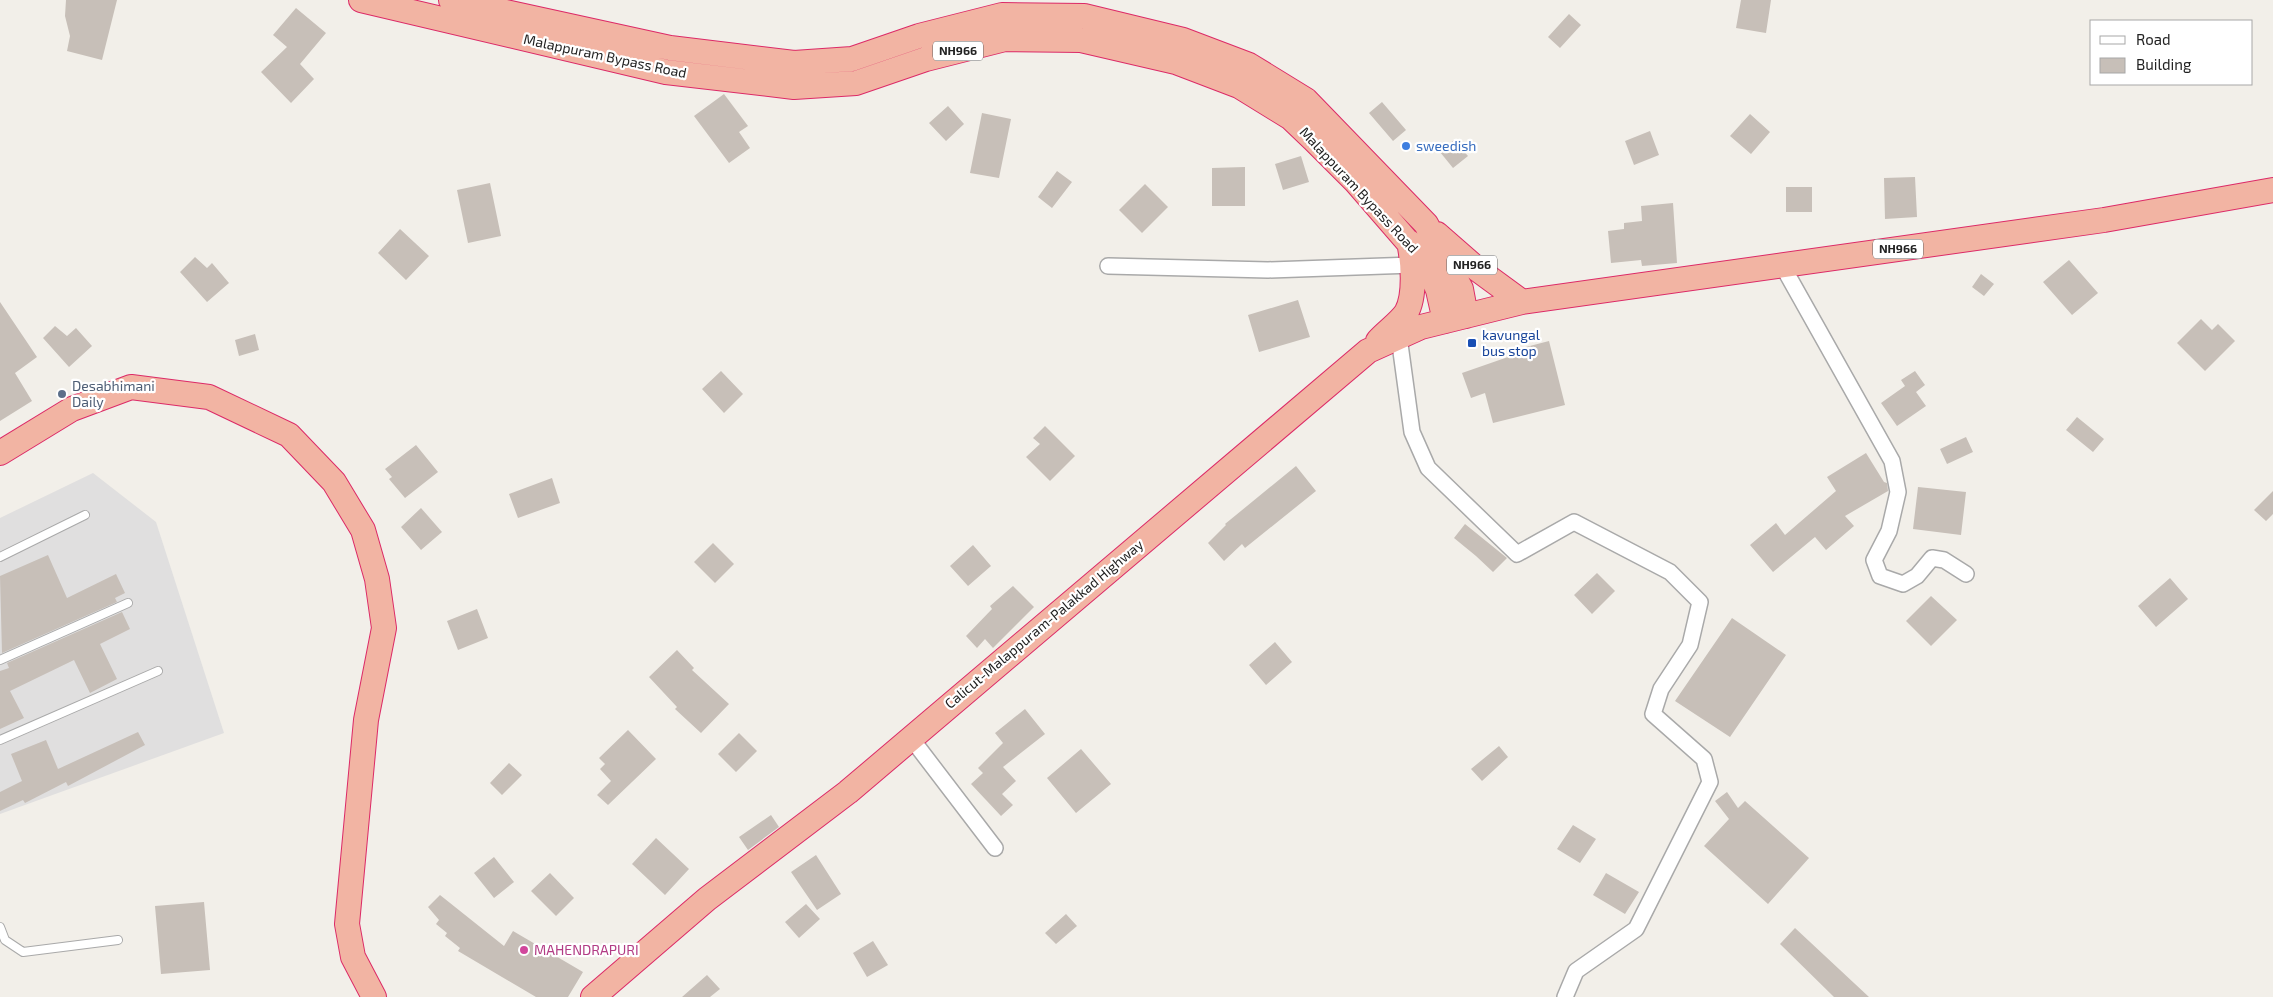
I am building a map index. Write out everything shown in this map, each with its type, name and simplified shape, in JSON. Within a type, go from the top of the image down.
[{"type":"highway","name":"Malappuram Bypass Road","points":[[361,0],[666,72],[794,87],[856,83],[926,59],[1005,39],[1081,40],[1176,62],[1239,86],[1291,118],[1354,181],[1409,242],[1427,264],[1438,290],[1456,319]]},
{"type":"highway","name":"Malappuram Bypass Road","points":[[451,0],[670,48],[794,63],[852,59],[919,36],[1002,15],[1084,16],[1183,40],[1249,65],[1306,100],[1426,224],[1461,289],[1456,319]]},
{"type":"highway","name":"NH966","points":[[1426,224],[1477,269],[1522,302],[2104,220],[2273,190]]},
{"type":"highway","points":[[1368,351],[1406,312],[1413,283],[1413,265],[1409,242]]},
{"type":"highway","name":"Calicut-Malappuram-Palakkad Highway","points":[[593,997],[707,899],[848,792],[1368,351],[1421,327],[1522,302]]},
{"type":"highway","points":[[0,453],[72,409],[131,388],[209,397],[289,435],[334,482],[363,530],[377,579],[384,628],[366,720],[347,924],[353,957],[374,997]]},
{"type":"street","points":[[1108,266],[1268,270],[1413,265]]},
{"type":"street","points":[[1782,265],[1892,461],[1898,492],[1889,531],[1874,560],[1880,576],[1903,584],[1917,576],[1932,558],[1944,560],[1966,574]]},
{"type":"street","points":[[1399,337],[1412,432],[1428,468],[1516,554],[1574,522],[1670,572],[1700,602],[1690,645],[1661,689],[1653,714],[1704,759],[1710,782],[1636,929],[1576,971],[1564,997]]},
{"type":"street","points":[[911,738],[995,848]]},
{"type":"lane","points":[[0,557],[85,514]]},
{"type":"lane","points":[[0,660],[128,603]]},
{"type":"lane","points":[[0,740],[158,670]]},
{"type":"lane","points":[[0,927],[5,940],[23,952],[118,940]]},
{"type":"shaded area","points":[[93,473],[156,522],[224,733],[0,814],[0,518]]},
{"type":"building","points":[[66,0],[117,0],[102,60],[67,51],[70,36],[65,16]]},
{"type":"building","points":[[1741,0],[1771,0],[1766,33],[1736,28]]},
{"type":"building","points":[[296,8],[326,33],[300,64],[314,79],[291,103],[261,72],[287,47],[273,35]]},
{"type":"building","points":[[1569,14],[1581,25],[1560,48],[1548,37]]},
{"type":"building","points":[[724,94],[748,126],[739,132],[750,148],[729,163],[694,116]]},
{"type":"building","points":[[1382,102],[1406,130],[1393,141],[1369,113]]},
{"type":"building","points":[[948,106],[964,124],[946,141],[929,123]]},
{"type":"building","points":[[982,113],[1011,119],[999,178],[970,173]]},
{"type":"building","points":[[1750,114],[1770,132],[1751,154],[1730,136]]},
{"type":"building","points":[[1650,131],[1659,155],[1634,165],[1625,141]]},
{"type":"building","points":[[1454,140],[1468,156],[1453,168],[1440,152]]},
{"type":"building","points":[[1301,156],[1309,182],[1283,190],[1275,164]]},
{"type":"building","points":[[1245,167],[1245,206],[1212,206],[1212,168]]},
{"type":"building","points":[[1057,171],[1072,182],[1052,208],[1038,197]]},
{"type":"building","points":[[1915,177],[1917,217],[1885,219],[1884,178]]},
{"type":"building","points":[[490,183],[501,236],[468,243],[457,190]]},
{"type":"building","points":[[1145,184],[1168,207],[1142,233],[1119,210]]},
{"type":"building","points":[[1786,187],[1812,187],[1812,212],[1786,212]]},
{"type":"building","points":[[1673,203],[1677,263],[1642,266],[1641,260],[1611,263],[1608,231],[1624,229],[1624,223],[1642,221],[1641,206]]},
{"type":"building","points":[[400,229],[429,256],[406,280],[378,253]]},
{"type":"building","points":[[195,257],[207,268],[212,263],[229,283],[207,302],[180,272]]},
{"type":"building","points":[[2069,260],[2098,293],[2072,315],[2043,282]]},
{"type":"building","points":[[1981,274],[1994,284],[1984,296],[1972,287]]},
{"type":"building","points":[[1298,300],[1310,337],[1259,352],[1248,315]]},
{"type":"building","points":[[0,302],[37,357],[15,373],[32,401],[0,421]]},
{"type":"building","points":[[2201,319],[2212,330],[2218,324],[2235,341],[2205,371],[2177,343]]},
{"type":"building","points":[[55,326],[67,336],[76,328],[92,346],[69,367],[43,338]]},
{"type":"building","points":[[255,334],[259,350],[239,356],[235,340]]},
{"type":"building","points":[[1549,341],[1565,405],[1493,423],[1485,393],[1471,398],[1462,373],[1508,357],[1507,352]]},
{"type":"building","points":[[721,371],[743,394],[724,413],[702,389]]},
{"type":"building","points":[[1915,371],[1925,385],[1916,392],[1926,406],[1897,426],[1881,403],[1905,386],[1901,380]]},
{"type":"building","points":[[2077,417],[2104,439],[2093,452],[2066,430]]},
{"type":"building","points":[[1045,426],[1075,456],[1050,481],[1026,457],[1040,444],[1033,438]]},
{"type":"building","points":[[1966,437],[1973,452],[1947,464],[1940,449]]},
{"type":"building","points":[[416,445],[438,472],[405,498],[389,479],[392,477],[385,469]]},
{"type":"building","points":[[1866,453],[1884,482],[1887,483],[1888,491],[1845,516],[1854,526],[1826,550],[1815,537],[1773,572],[1750,545],[1776,523],[1785,535],[1836,491],[1827,477]]},
{"type":"building","points":[[1296,466],[1316,491],[1245,548],[1242,544],[1224,561],[1208,543],[1225,524]]},
{"type":"building","points":[[552,478],[560,503],[518,518],[509,494]]},
{"type":"building","points":[[1918,487],[1966,492],[1961,535],[1913,529]]},
{"type":"building","points":[[2273,491],[2273,514],[2266,521],[2254,510]]},
{"type":"building","points":[[421,508],[442,532],[421,550],[401,527]]},
{"type":"building","points":[[1465,524],[1507,558],[1493,572],[1454,538]]},
{"type":"building","points":[[713,543],[734,564],[715,583],[694,562]]},
{"type":"building","points":[[973,545],[991,566],[968,586],[950,566]]},
{"type":"building","points":[[48,555],[67,598],[116,574],[125,593],[115,598],[117,602],[2,653],[0,576]]},
{"type":"building","points":[[1597,573],[1615,591],[1592,614],[1574,595]]},
{"type":"building","points":[[2170,578],[2188,599],[2156,627],[2138,606]]},
{"type":"building","points":[[1013,586],[1034,607],[993,648],[985,639],[977,648],[966,636],[992,609],[990,606]]},
{"type":"building","points":[[1931,596],[1957,620],[1931,646],[1906,621]]},
{"type":"building","points":[[477,609],[488,638],[458,650],[447,621]]},
{"type":"building","points":[[122,612],[130,629],[100,644],[117,679],[90,693],[74,660],[10,691],[24,718],[0,729],[0,671],[9,668],[7,663]]},
{"type":"building","points":[[1732,618],[1786,655],[1730,737],[1675,701]]},
{"type":"building","points":[[1275,642],[1292,662],[1266,685],[1249,665]]},
{"type":"building","points":[[677,650],[694,668],[692,670],[729,704],[701,733],[675,709],[677,707],[649,677]]},
{"type":"building","points":[[1025,709],[1045,734],[1003,767],[1016,781],[1002,794],[1013,805],[1001,816],[971,784],[983,773],[978,768],[1003,743],[995,733]]},
{"type":"building","points":[[628,730],[656,759],[608,805],[597,795],[611,781],[600,769],[605,764],[599,758]]},
{"type":"building","points":[[138,732],[145,745],[68,786],[66,782],[25,803],[23,800],[0,811],[0,792],[22,781],[11,754],[46,740],[58,769]]},
{"type":"building","points":[[739,733],[757,751],[736,772],[718,754]]},
{"type":"building","points":[[1499,746],[1508,757],[1482,781],[1471,769]]},
{"type":"building","points":[[1081,749],[1111,784],[1076,813],[1047,778]]},
{"type":"building","points":[[509,763],[522,775],[502,795],[490,783]]},
{"type":"building","points":[[1727,792],[1738,808],[1745,801],[1809,858],[1768,904],[1704,846],[1729,819],[1715,801]]},
{"type":"building","points":[[771,815],[779,827],[748,850],[739,837]]},
{"type":"building","points":[[1573,825],[1596,839],[1580,863],[1557,849]]},
{"type":"building","points":[[656,838],[689,869],[665,895],[632,864]]},
{"type":"building","points":[[816,855],[841,894],[817,910],[791,872]]},
{"type":"building","points":[[494,857],[514,882],[494,898],[474,873]]},
{"type":"building","points":[[550,873],[574,898],[556,916],[531,891]]},
{"type":"building","points":[[1606,873],[1639,892],[1625,914],[1593,895]]},
{"type":"building","name":"MAHENDRAPURI","points":[[440,895],[504,946],[513,931],[583,972],[568,997],[536,997],[458,951],[460,948],[445,936],[447,933],[436,924],[439,920],[428,907]]},
{"type":"building","points":[[204,902],[210,970],[161,974],[155,906]]},
{"type":"building","points":[[806,904],[820,919],[799,938],[785,922]]},
{"type":"building","points":[[1066,914],[1077,926],[1056,944],[1045,933]]},
{"type":"building","points":[[1795,928],[1869,997],[1834,997],[1780,944]]},
{"type":"building","points":[[873,941],[888,965],[867,977],[853,953]]},
{"type":"building","points":[[707,975],[720,989],[710,997],[682,997]]},
{"type":"place","name":"sweedish","points":[[1406,146]]},
{"type":"place","name":"kavungal bus stop","points":[[1472,343]]},
{"type":"place","name":"Desabhimani Daily","points":[[62,394]]},
{"type":"place","name":"MAHENDRAPURI","points":[[524,950]]}]
